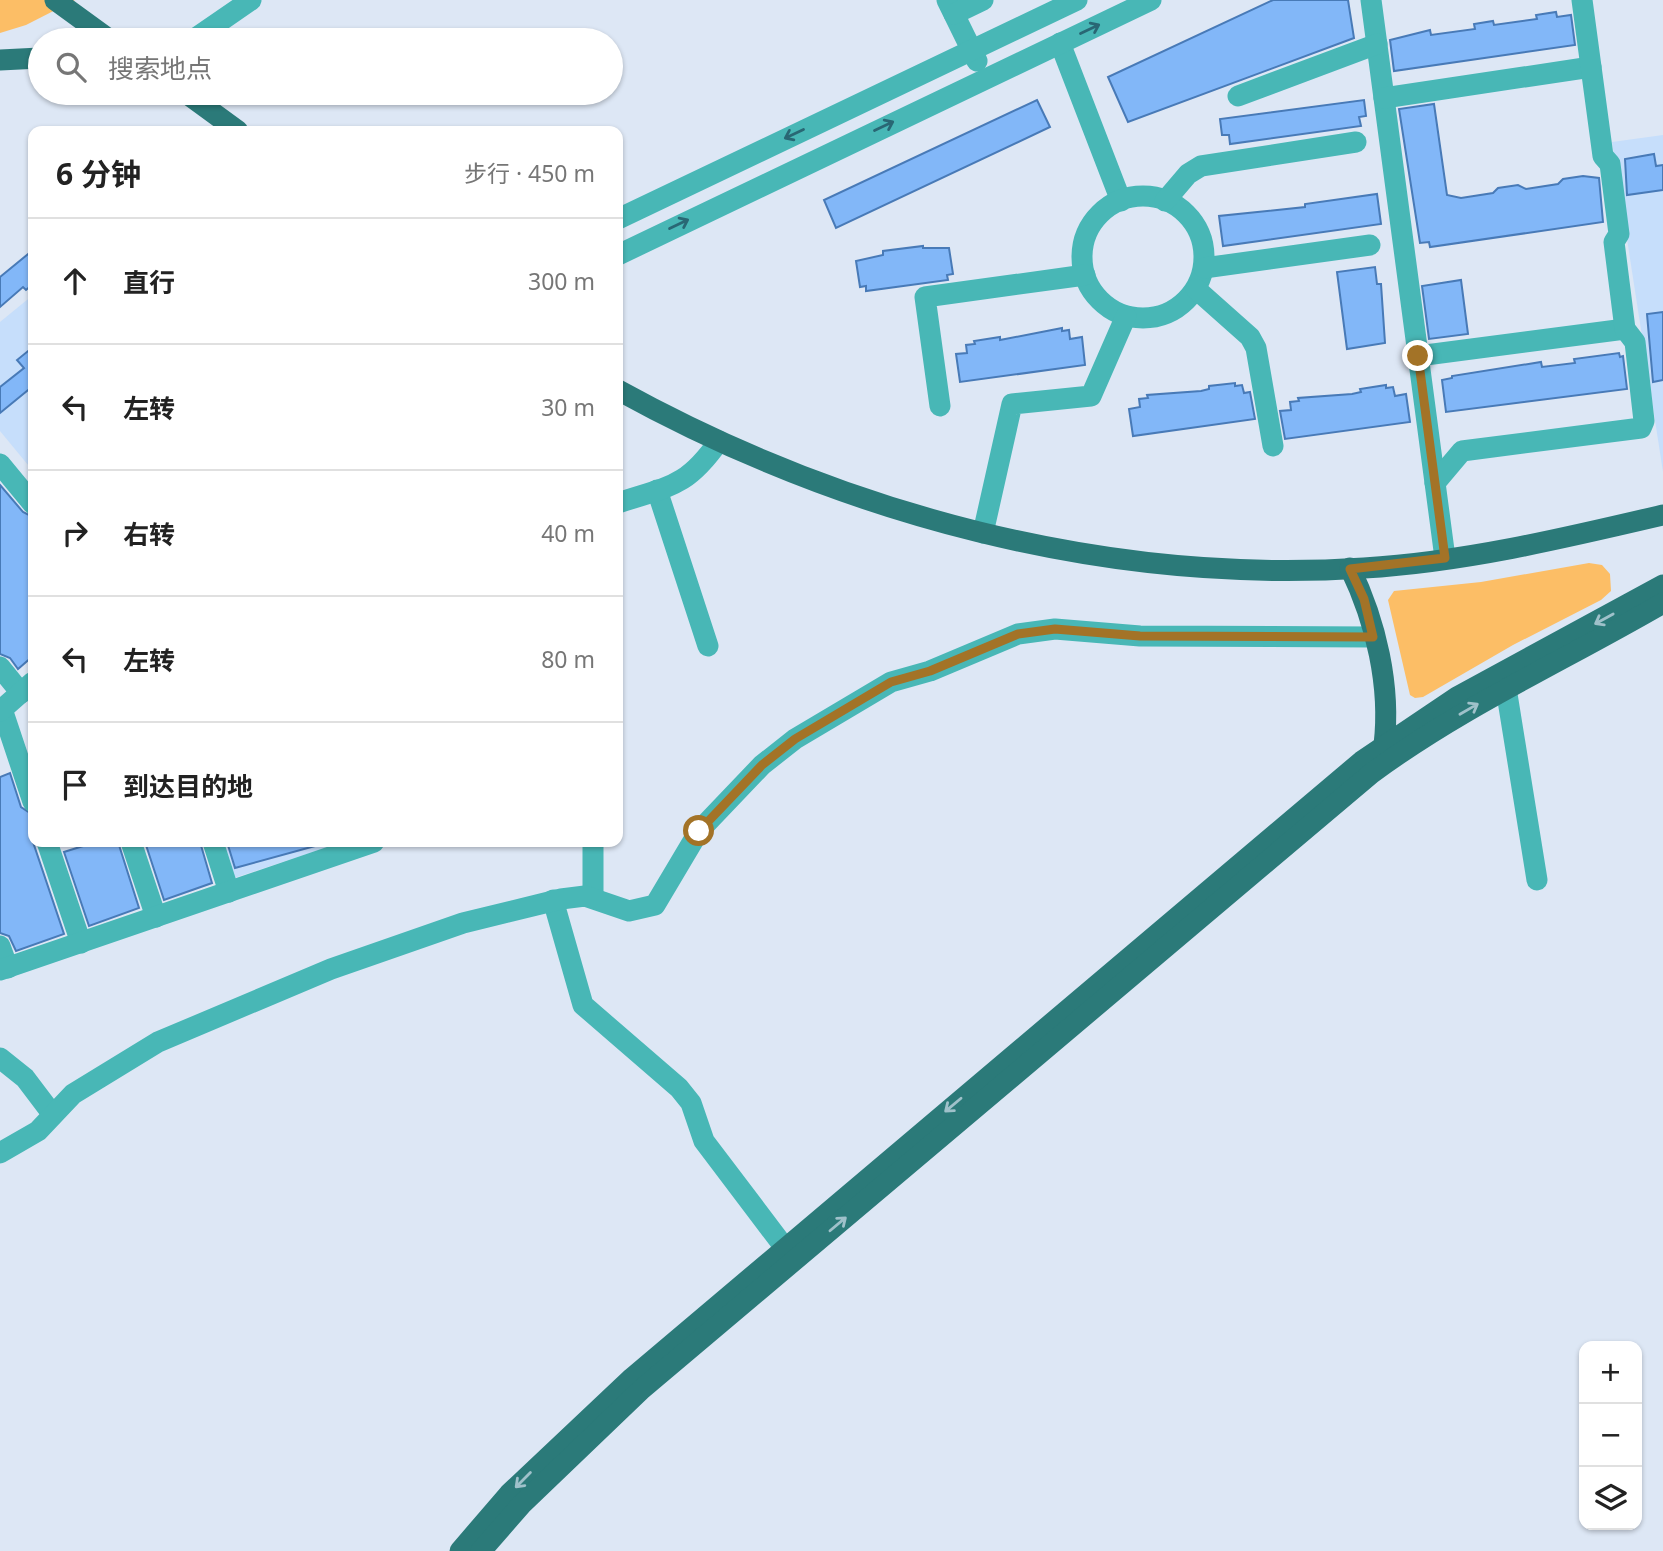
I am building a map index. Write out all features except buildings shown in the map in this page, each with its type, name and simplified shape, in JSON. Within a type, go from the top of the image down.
[{"type":"main road","points":[[55,0],[101,28]]},
{"type":"main road","points":[[71,0],[99,28]]},
{"type":"main road","points":[[0,60],[28,59]]},
{"type":"main road","points":[[202,105],[231,126]]},
{"type":"main road","points":[[623,393],[780,469],[873,501],[984,533],[1070,551],[1143,561],[1227,568],[1350,569],[1445,558],[1566,537],[1663,516]]},
{"type":"main road","points":[[1350,569],[1364,599],[1387,695],[1384,745]]},
{"type":"main road","points":[[460,1551],[509,1494],[601,1404],[1187,906],[1384,745],[1458,697],[1663,585]]},
{"type":"main road","points":[[481,1551],[545,1480],[642,1389],[1187,927],[1382,766],[1422,737],[1506,688],[1663,603]]},
{"type":"street","points":[[210,28],[251,0]]},
{"type":"street","points":[[983,0],[951,7],[986,78]]},
{"type":"street","points":[[623,217],[1077,0]]},
{"type":"street","points":[[623,253],[1151,0]]},
{"type":"street","points":[[1371,0],[1445,558]]},
{"type":"street","points":[[1434,483],[1462,451],[1641,429],[1644,421],[1634,342],[1625,329],[1614,242],[1619,234],[1610,164],[1603,156],[1582,0]]},
{"type":"street","points":[[1060,43],[1121,201]]},
{"type":"street","points":[[1238,96],[1377,44]]},
{"type":"street","points":[[1384,98],[1591,67]]},
{"type":"street","points":[[1165,201],[1188,174],[1201,166],[1356,142]]},
{"type":"street","points":[[1145,196],[1165,201],[1181,209],[1198,228],[1205,252],[1204,268],[1196,289],[1169,313],[1148,319],[1126,316],[1098,298],[1085,275],[1082,258],[1086,236],[1100,215],[1121,201],[1145,196]]},
{"type":"street","points":[[1204,268],[1370,245]]},
{"type":"street","points":[[940,406],[925,297],[1085,275]]},
{"type":"street","points":[[1196,289],[1250,337],[1256,348],[1273,446]]},
{"type":"street","points":[[984,533],[1012,404],[1091,396],[1126,316]]},
{"type":"street","points":[[1418,356],[1625,329]]},
{"type":"street","points":[[623,501],[695,474],[719,441]]},
{"type":"street","points":[[0,464],[28,498]]},
{"type":"street","points":[[657,490],[708,646]]},
{"type":"street","points":[[0,1153],[38,1131],[72,1094],[158,1042],[331,969],[442,929],[553,900],[585,896],[604,905],[629,911],[654,905],[699,831],[762,765],[795,739],[891,682],[930,671],[1018,634],[1055,629],[1140,636],[1373,637]]},
{"type":"street","points":[[0,667],[27,687],[1,710],[28,788]]},
{"type":"street","points":[[1506,688],[1537,880]]},
{"type":"street","points":[[49,847],[81,943]]},
{"type":"street","points":[[133,847],[156,917]]},
{"type":"street","points":[[215,847],[229,892]]},
{"type":"street","points":[[0,946],[4,969],[360,847]]},
{"type":"street","points":[[593,847],[593,898]]},
{"type":"street","points":[[553,900],[583,1005],[679,1088],[691,1103],[704,1141],[785,1248]]},
{"type":"street","points":[[0,1058],[25,1078],[53,1115]]},
{"type":"shaded area","points":[[0,0],[75,0],[26,25],[0,33]]},
{"type":"shaded area","points":[[1663,135],[1663,472],[1612,142]]},
{"type":"shaded area","points":[[28,299],[28,465],[0,431],[0,322]]},
{"type":"shaded area","points":[[1589,563],[1602,565],[1610,574],[1611,591],[1601,600],[1513,645],[1423,697],[1415,698],[1410,695],[1388,600],[1394,591],[1481,582]]},
{"type":"shaded area","points":[[222,847],[328,847],[231,879]]},
{"type":"route","points":[[699,831],[762,765],[795,739],[891,682],[930,671],[1018,634],[1055,629],[1140,636],[1373,637],[1364,599],[1350,569],[1445,558],[1418,356]]}]
